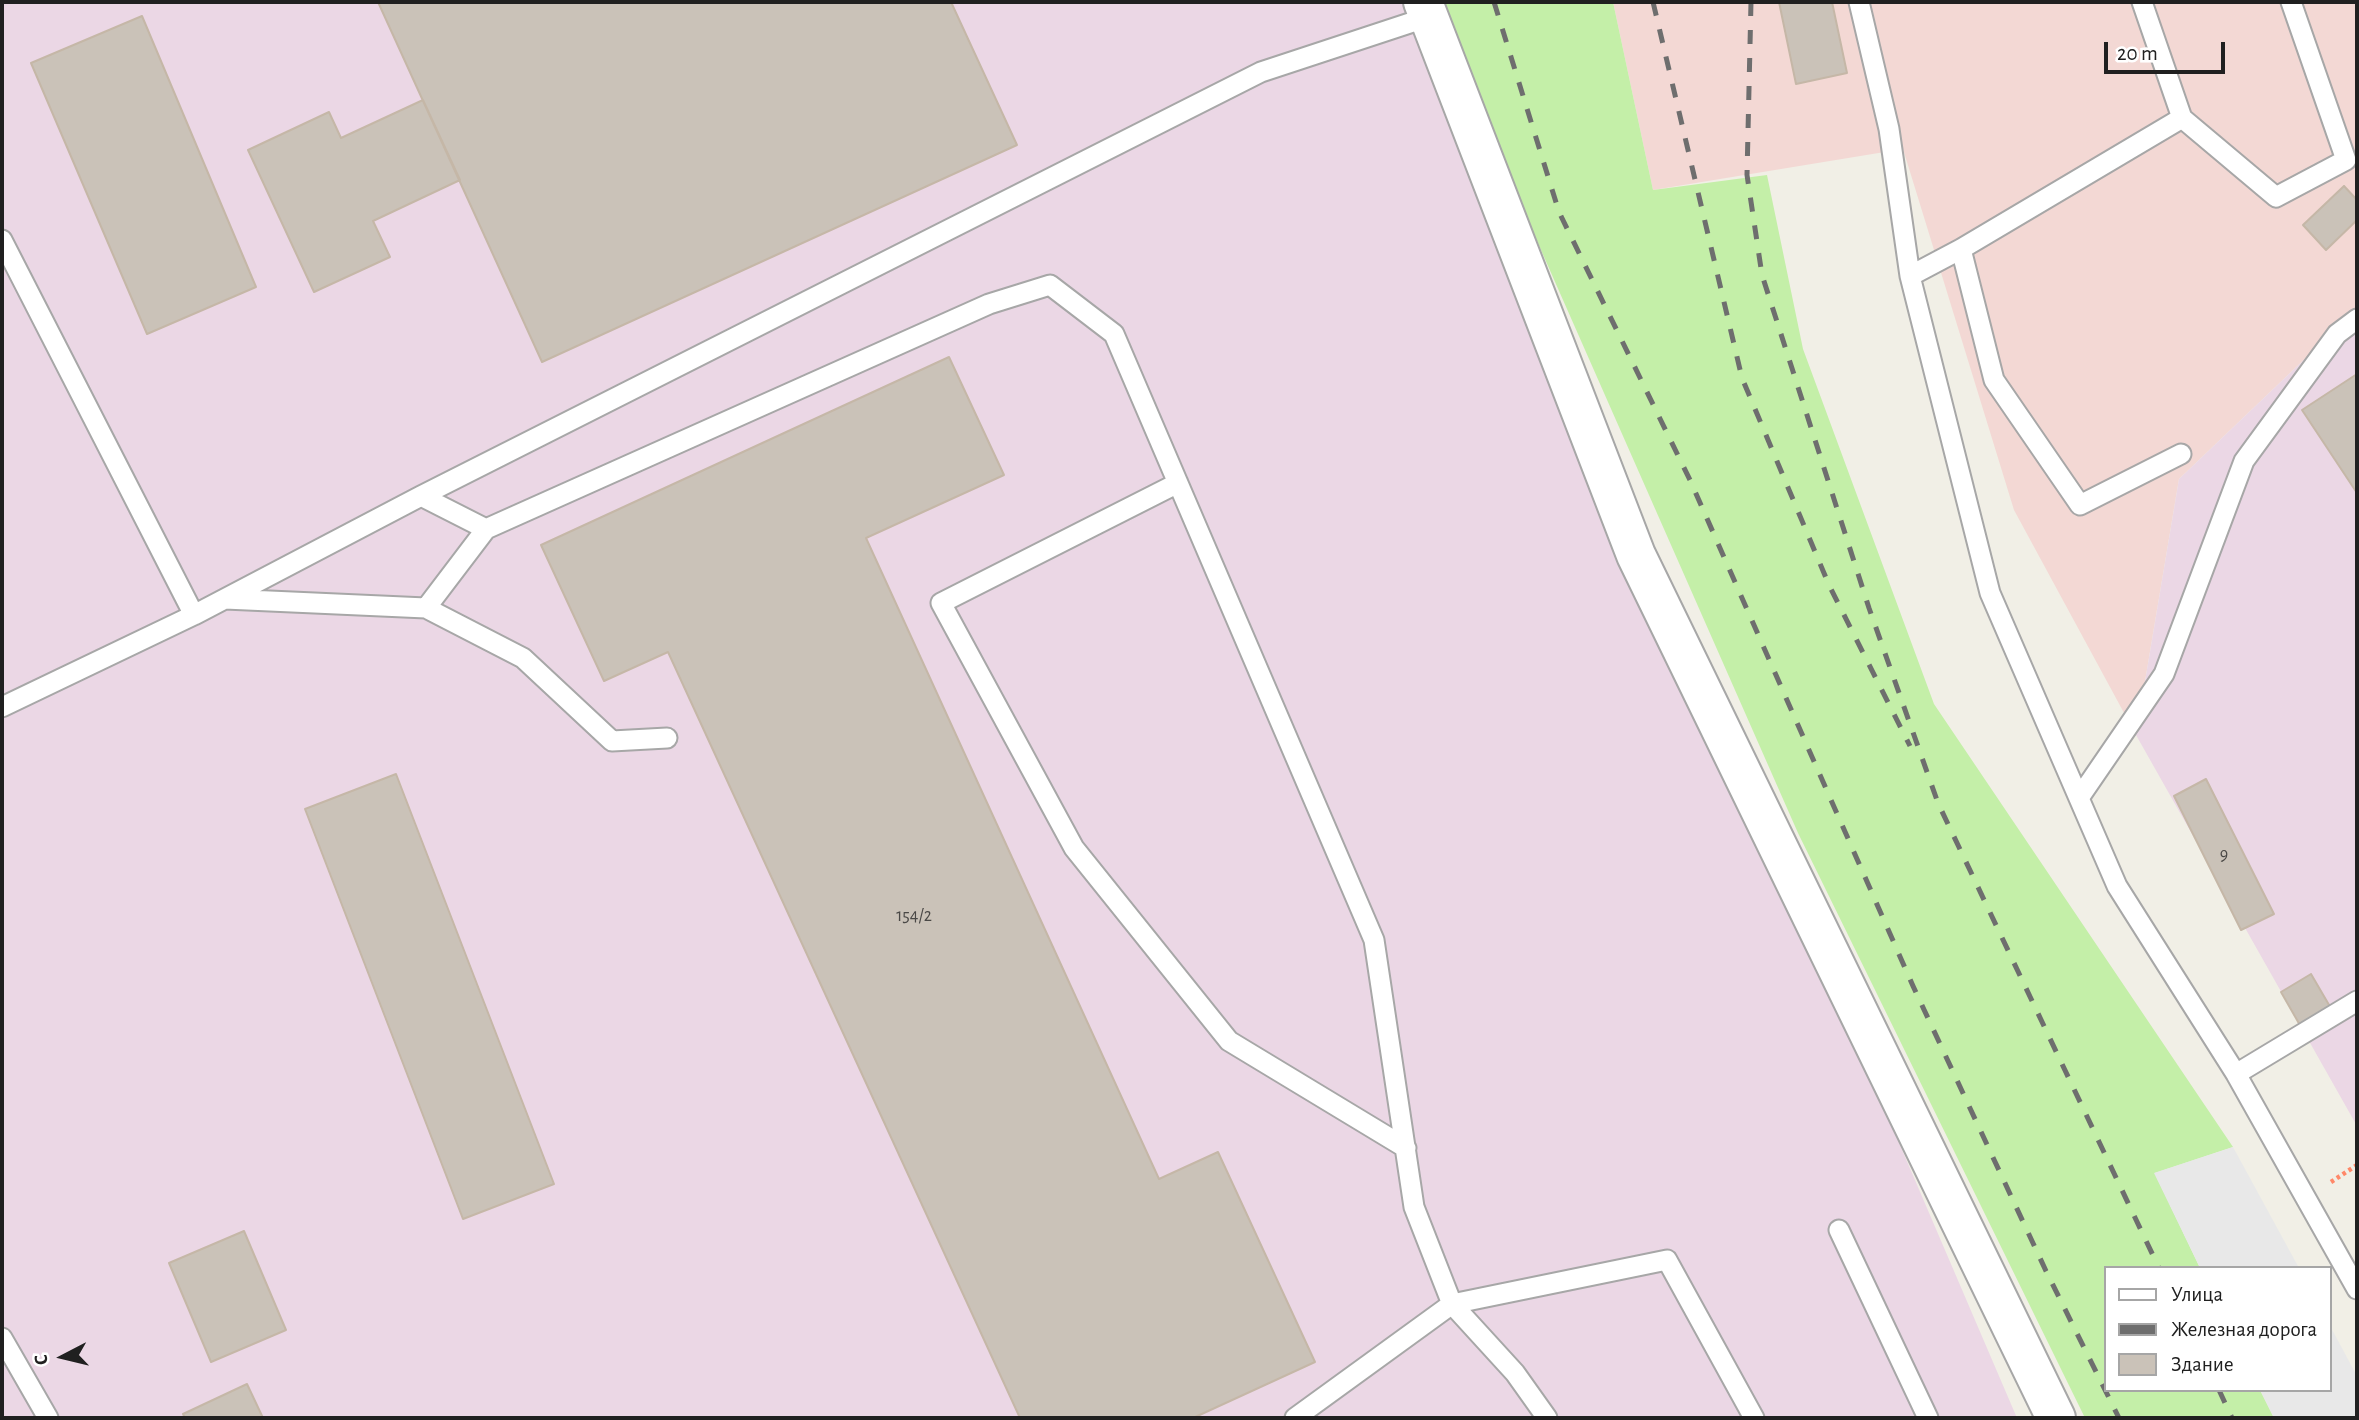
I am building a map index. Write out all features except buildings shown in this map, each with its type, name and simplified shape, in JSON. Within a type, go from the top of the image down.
[{"type":"street","points":[[1425,9],[1636,555],[2056,1418]]},
{"type":"lane","points":[[1859,2],[1889,129],[1910,276],[1990,593],[2117,886],[2236,1074],[2357,1289]]},
{"type":"lane","points":[[2142,2],[2182,118],[2276,197],[2346,160],[2291,2]]},
{"type":"lane","points":[[2,707],[194,615],[421,496],[1261,72],[1425,9]]},
{"type":"lane","points":[[1910,276],[1961,249],[2182,118]]},
{"type":"lane","points":[[2,240],[194,615]]},
{"type":"lane","points":[[1961,249],[1994,380],[2080,505],[2181,454]]},
{"type":"lane","points":[[426,607],[486,529],[989,304],[1050,285],[1114,334],[1374,940],[1414,1208],[1452,1304],[1515,1373],[1547,1418]]},
{"type":"lane","points":[[2079,798],[2164,674],[2244,461],[2337,334],[2357,319]]},
{"type":"lane","points":[[1178,483],[941,603],[1074,848],[1229,1041],[1406,1148]]},
{"type":"lane","points":[[421,496],[486,529]]},
{"type":"lane","points":[[224,599],[426,607],[523,657],[612,741],[667,738]]},
{"type":"lane","points":[[2236,1074],[2357,1001]]},
{"type":"lane","points":[[1839,1230],[1928,1418]]},
{"type":"lane","points":[[1295,1418],[1452,1304],[1667,1260],[1754,1418]]},
{"type":"lane","points":[[2,1338],[48,1418]]},
{"type":"shaded area","points":[[2,2],[1410,2],[2017,1418],[2,1418]]},
{"type":"shaded area","points":[[1613,2],[2357,2],[2357,309],[2179,479],[2136,735],[2014,510],[1903,149],[1653,190]]},
{"type":"shaded area","points":[[2357,309],[2357,1126],[2136,735],[2179,479]]},
{"type":"shaded area","points":[[2233,1147],[2298,1266],[2199,1266],[2154,1173]]},
{"type":"shaded area","points":[[2331,1328],[2357,1376],[2357,1418],[2274,1418],[2261,1392],[2331,1392]]},
{"type":"green space","points":[[1440,2],[1613,2],[1653,190],[1767,175],[1803,349],[1934,704],[2233,1147],[2155,1173],[2199,1266],[2104,1266],[2104,1392],[2261,1392],[2274,1418],[2085,1418],[1798,833],[1496,148]]},
{"type":"railway","points":[[1494,2],[1559,212],[1690,480],[1913,986],[2046,1271],[2104,1388]]},
{"type":"railway","points":[[1653,2],[1742,378],[1829,585],[1910,746]]},
{"type":"railway","points":[[1751,2],[1747,175],[1762,275],[1869,608],[1938,803],[2158,1266]]},
{"type":"railway","points":[[2106,1392],[2119,1418]]},
{"type":"railway","points":[[2220,1392],[2232,1418]]}]
